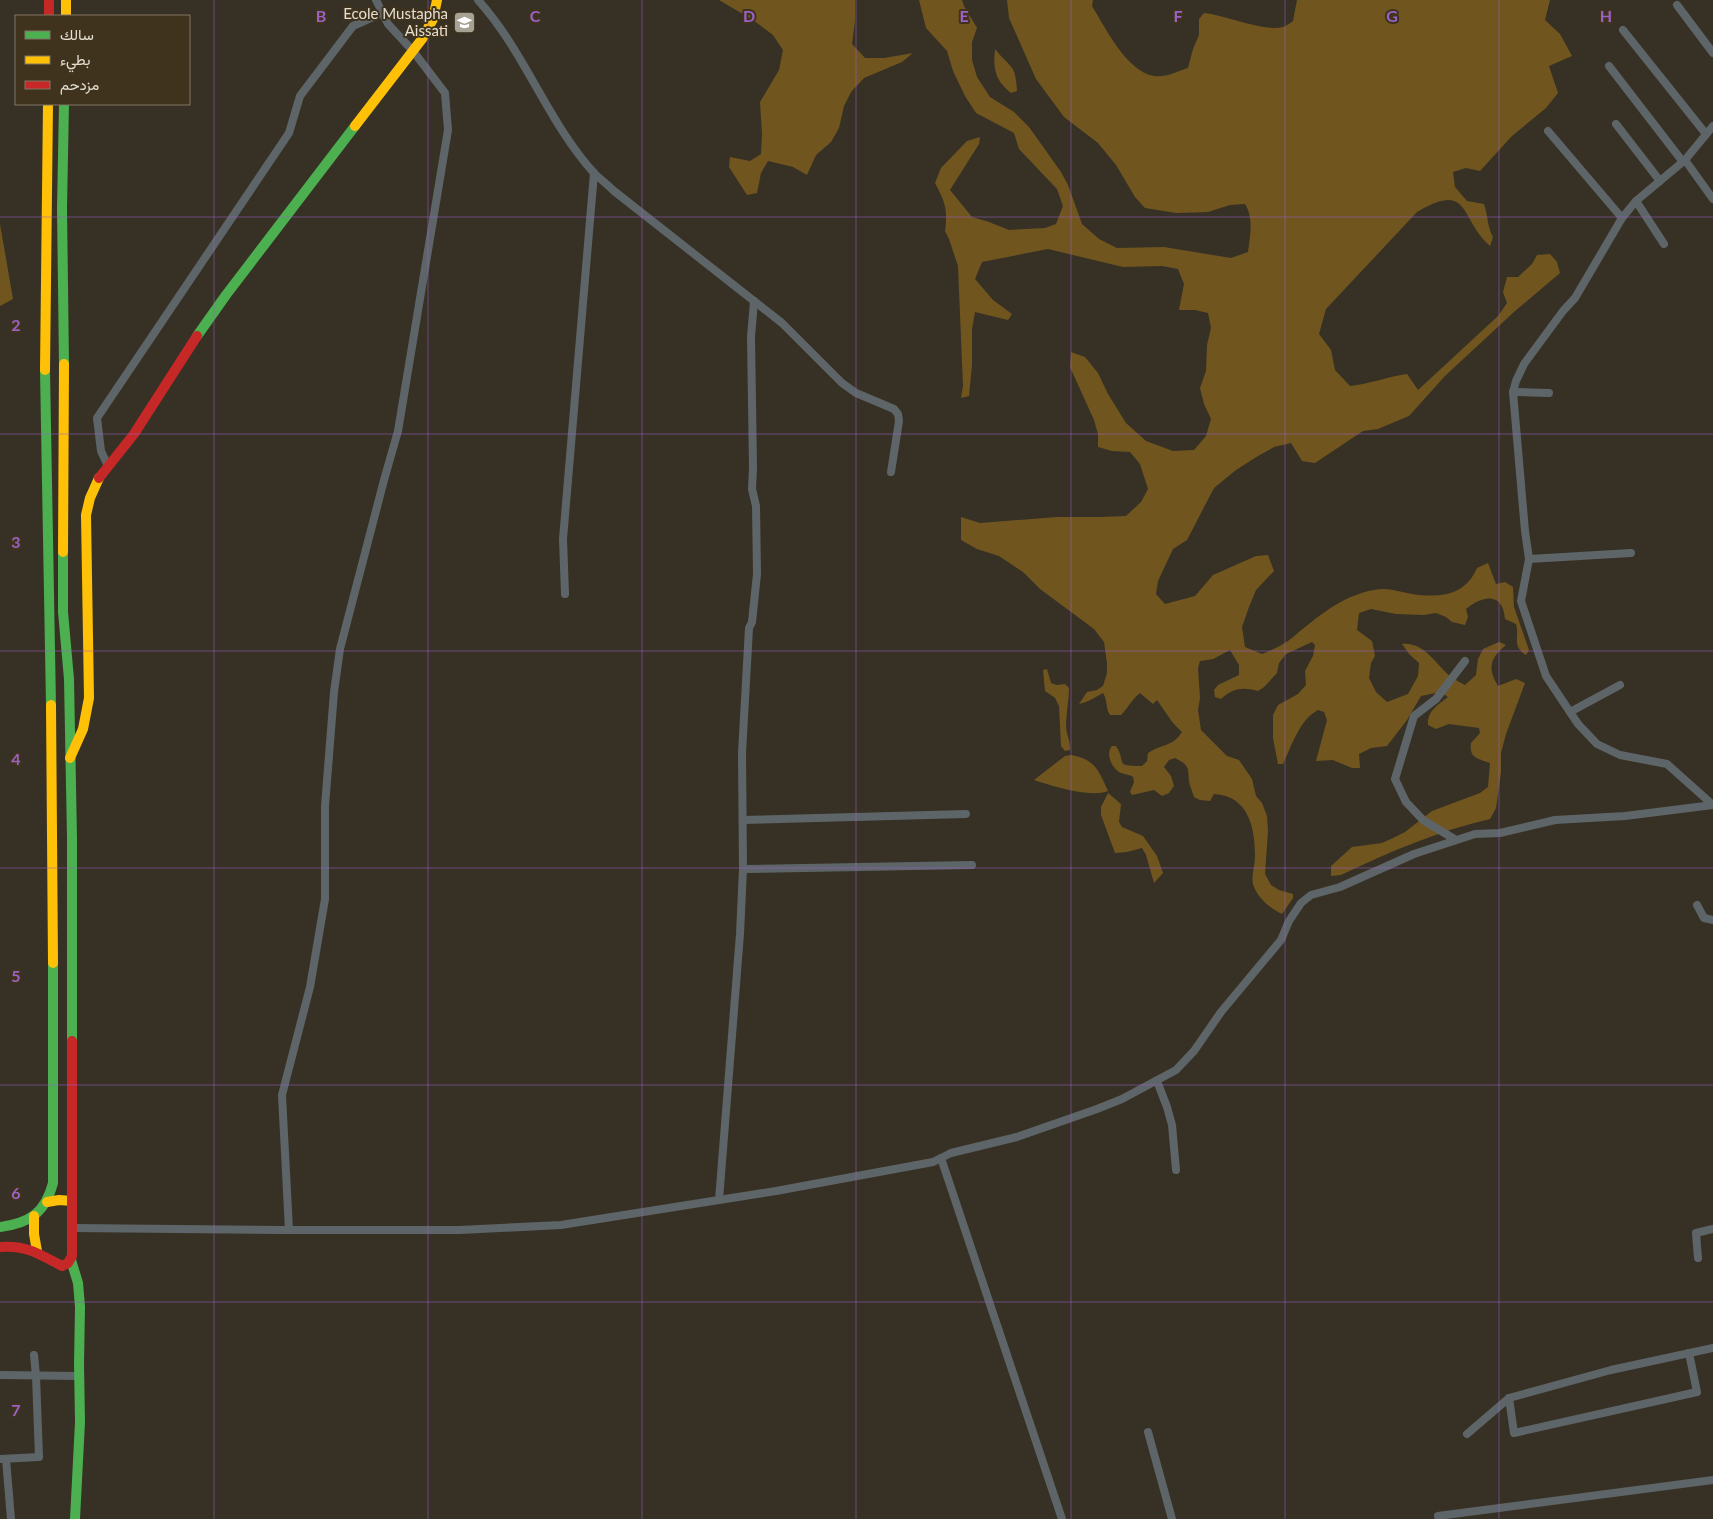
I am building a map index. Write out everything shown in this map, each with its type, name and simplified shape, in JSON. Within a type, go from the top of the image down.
[{"type":"main road","points":[[49,0],[49,15]]},
{"type":"main road","points":[[66,0],[66,15]]},
{"type":"main road","points":[[69,759],[81,736],[89,698],[86,515],[90,498],[99,478],[134,434],[194,340],[226,295],[422,40],[433,19],[437,0]]},
{"type":"main road","points":[[0,1227],[21,1224],[34,1216],[46,1202],[53,1176],[54,1014],[45,382],[48,105]]},
{"type":"main road","points":[[64,105],[62,208],[64,384],[63,612],[69,679],[69,759],[72,838],[71,1260],[80,1294],[80,1429],[74,1502],[75,1519]]},
{"type":"main road","points":[[50,643],[66,643]]},
{"type":"main road","points":[[46,1202],[72,1201]]},
{"type":"main road","points":[[34,1216],[37,1252]]},
{"type":"main road","points":[[0,1247],[22,1247],[37,1252],[58,1265],[66,1265],[71,1260]]},
{"type":"street","points":[[289,1230],[282,1095],[310,987],[325,899],[325,806],[334,692],[340,650],[398,431],[448,130],[445,93],[413,51],[388,24],[376,0]]},
{"type":"street","points":[[478,0],[508,39],[556,120],[594,173],[614,191],[754,301],[802,342],[842,383],[856,393],[894,409],[900,421],[891,472]]},
{"type":"street","points":[[1678,4],[1713,53]]},
{"type":"street","points":[[108,466],[101,451],[97,418],[290,133],[300,96],[353,26],[382,13]]},
{"type":"street","points":[[1622,30],[1706,134]]},
{"type":"street","points":[[1609,66],[1713,199]]},
{"type":"street","points":[[1616,124],[1660,181]]},
{"type":"street","points":[[1713,126],[1684,161],[1636,201],[1622,218],[1575,298],[1563,311],[1524,364],[1513,392],[1529,559],[1521,601],[1546,676],[1578,724],[1597,744],[1620,755],[1667,764],[1713,805]]},
{"type":"street","points":[[1548,131],[1622,218]]},
{"type":"street","points":[[565,594],[563,538],[594,173]]},
{"type":"street","points":[[1636,201],[1664,244]]},
{"type":"street","points":[[719,1200],[740,934],[743,870],[742,753],[749,637],[757,574],[756,506],[752,489],[751,337],[754,301]]},
{"type":"street","points":[[1513,392],[1549,393]]},
{"type":"street","points":[[1529,559],[1631,553]]},
{"type":"street","points":[[1456,840],[1423,820],[1406,802],[1395,779],[1414,716],[1436,699],[1465,661]]},
{"type":"street","points":[[1570,712],[1620,685]]},
{"type":"street","points":[[72,1228],[460,1230],[561,1224],[719,1200],[933,1162],[951,1153],[987,1146],[1053,1126],[1122,1099],[1176,1070],[1194,1051],[1221,1012],[1280,940],[1289,921],[1301,903],[1311,895],[1340,887],[1414,854],[1475,834],[1500,834],[1555,820],[1625,816],[1713,805]]},
{"type":"street","points":[[743,820],[966,814]]},
{"type":"street","points":[[743,870],[972,865]]},
{"type":"street","points":[[1698,905],[1704,918],[1713,920]]},
{"type":"street","points":[[1157,1081],[1172,1125],[1176,1170]]},
{"type":"street","points":[[941,1158],[1062,1519]]},
{"type":"street","points":[[1698,1258],[1696,1233],[1713,1229]]},
{"type":"street","points":[[1467,1434],[1509,1398],[1612,1370],[1713,1348]]},
{"type":"street","points":[[1509,1398],[1514,1433],[1698,1392],[1689,1353]]},
{"type":"street","points":[[11,1519],[3,1459],[38,1457],[34,1355]]},
{"type":"street","points":[[0,1375],[79,1376]]},
{"type":"street","points":[[1148,1432],[1172,1519]]},
{"type":"street","points":[[1438,1516],[1713,1480]]},
{"type":"shaded area","points":[[719,0],[855,0],[852,44],[865,58],[884,58],[913,53],[902,62],[864,78],[851,92],[844,106],[839,128],[831,142],[816,155],[807,175],[793,167],[768,161],[761,173],[757,193],[747,195],[729,167],[730,157],[750,161],[761,154],[760,102],[779,70],[783,50],[773,35],[753,20]]},
{"type":"shaded area","points":[[919,0],[962,0],[977,28],[972,42],[972,60],[977,77],[990,97],[1014,112],[1029,127],[1061,172],[1068,185],[1082,224],[1099,239],[1117,248],[1164,247],[1231,258],[1248,252],[1250,215],[1245,204],[1230,205],[1208,212],[1176,213],[1145,208],[1135,197],[1116,165],[1098,143],[1064,117],[1036,79],[1009,18],[1007,0],[1093,0],[1092,6],[1126,58],[1144,73],[1158,76],[1188,68],[1199,35],[1199,19],[1204,13],[1275,28],[1283,27],[1293,21],[1297,0],[1550,0],[1545,20],[1560,34],[1572,56],[1549,66],[1558,93],[1546,108],[1512,136],[1480,171],[1466,168],[1453,172],[1455,187],[1467,201],[1484,204],[1493,237],[1490,246],[1480,235],[1462,207],[1456,202],[1447,200],[1434,203],[1417,212],[1326,309],[1319,334],[1331,350],[1335,370],[1350,386],[1407,374],[1418,390],[1498,316],[1507,303],[1503,292],[1507,277],[1518,277],[1532,264],[1537,255],[1550,254],[1557,262],[1560,273],[1515,311],[1445,376],[1409,416],[1378,429],[1363,431],[1315,463],[1302,461],[1291,443],[1274,447],[1236,470],[1214,488],[1187,540],[1173,549],[1158,581],[1156,594],[1165,604],[1195,596],[1213,575],[1256,556],[1268,555],[1274,571],[1256,590],[1242,627],[1245,647],[1262,654],[1286,642],[1328,610],[1354,596],[1364,592],[1384,589],[1412,594],[1442,595],[1459,590],[1472,577],[1477,568],[1488,563],[1496,584],[1505,582],[1513,587],[1514,607],[1529,650],[1526,655],[1517,644],[1516,624],[1505,619],[1500,604],[1496,600],[1491,599],[1479,601],[1466,609],[1468,617],[1465,625],[1452,622],[1436,613],[1424,615],[1396,614],[1371,609],[1359,613],[1357,630],[1372,641],[1375,656],[1371,663],[1369,678],[1376,692],[1387,702],[1408,694],[1418,676],[1419,663],[1402,644],[1417,646],[1451,677],[1465,685],[1476,675],[1478,659],[1483,649],[1499,642],[1506,645],[1496,654],[1491,669],[1498,686],[1516,679],[1525,683],[1501,753],[1501,772],[1496,808],[1490,819],[1433,836],[1396,850],[1341,875],[1331,876],[1331,866],[1352,847],[1382,843],[1405,832],[1432,811],[1480,793],[1488,787],[1490,763],[1475,757],[1471,752],[1471,743],[1480,733],[1479,728],[1449,724],[1436,729],[1428,725],[1431,712],[1448,697],[1440,692],[1421,696],[1407,720],[1387,746],[1371,748],[1359,754],[1360,768],[1352,768],[1333,760],[1316,761],[1327,720],[1324,712],[1318,710],[1301,727],[1283,764],[1278,764],[1273,738],[1273,715],[1278,705],[1298,694],[1306,685],[1305,671],[1313,656],[1315,645],[1312,642],[1286,654],[1279,663],[1277,673],[1258,691],[1238,689],[1221,699],[1215,697],[1214,690],[1218,685],[1239,675],[1239,665],[1230,650],[1213,659],[1200,661],[1198,668],[1200,698],[1198,710],[1201,730],[1227,756],[1239,760],[1252,779],[1256,796],[1262,803],[1267,816],[1268,831],[1265,874],[1271,885],[1279,890],[1293,894],[1293,898],[1282,914],[1264,902],[1255,889],[1252,877],[1255,860],[1254,835],[1248,815],[1235,801],[1226,796],[1214,794],[1210,801],[1194,797],[1189,783],[1187,767],[1175,758],[1169,760],[1164,767],[1171,776],[1174,786],[1169,793],[1162,796],[1154,790],[1132,795],[1130,792],[1134,782],[1133,777],[1121,773],[1112,765],[1109,753],[1112,746],[1116,746],[1124,764],[1142,766],[1147,761],[1148,753],[1171,743],[1182,732],[1173,723],[1157,700],[1153,704],[1140,693],[1121,715],[1110,715],[1103,693],[1079,704],[1087,692],[1097,690],[1103,686],[1107,673],[1104,642],[1094,629],[1040,589],[1023,572],[999,556],[977,549],[961,540],[961,517],[980,523],[1057,517],[1126,516],[1141,502],[1148,489],[1140,464],[1130,452],[1112,451],[1098,447],[1098,434],[1094,420],[1070,367],[1071,352],[1085,357],[1098,373],[1108,394],[1126,423],[1146,441],[1173,451],[1194,450],[1206,436],[1211,419],[1204,404],[1200,388],[1206,371],[1207,345],[1211,328],[1208,313],[1195,310],[1179,310],[1184,284],[1178,269],[1162,266],[1123,267],[1048,249],[982,262],[975,279],[993,300],[1012,314],[1008,320],[975,312],[972,329],[972,365],[969,396],[961,398],[963,386],[958,266],[945,231],[945,206],[935,183],[941,168],[967,141],[980,137],[979,144],[950,190],[972,217],[1009,230],[1045,228],[1056,224],[1063,206],[1057,189],[1019,149],[1014,133],[976,113],[953,71],[947,51],[926,28]]},
{"type":"shaded area","points":[[995,49],[1014,71],[1017,91],[1011,93],[998,79],[994,62]]},
{"type":"shaded area","points":[[0,224],[13,299],[0,306]]},
{"type":"shaded area","points":[[1047,669],[1051,683],[1057,685],[1065,684],[1069,688],[1066,726],[1070,750],[1065,751],[1061,746],[1059,706],[1055,698],[1045,691],[1043,670]]},
{"type":"shaded area","points":[[1071,755],[1091,763],[1102,778],[1108,791],[1100,793],[1081,792],[1034,780],[1065,756]]},
{"type":"shaded area","points":[[1108,793],[1121,804],[1119,822],[1122,827],[1143,836],[1157,856],[1163,873],[1154,883],[1146,855],[1142,848],[1115,853],[1101,815],[1101,807]]},
{"type":"traffic: fast","points":[[64,105],[62,208],[64,364]]},
{"type":"traffic: fast","points":[[197,336],[355,126]]},
{"type":"traffic: fast","points":[[45,370],[51,705]]},
{"type":"traffic: fast","points":[[63,552],[63,612],[69,679],[72,838],[72,1041]]},
{"type":"traffic: fast","points":[[0,1227],[20,1223],[35,1215],[46,1202],[53,1183],[53,963]]},
{"type":"traffic: fast","points":[[71,1260],[78,1283],[80,1307],[80,1422],[75,1519]]},
{"type":"traffic: slow","points":[[66,0],[66,15]]},
{"type":"traffic: slow","points":[[355,126],[422,39],[433,19],[437,0]]},
{"type":"traffic: slow","points":[[45,370],[48,105]]},
{"type":"traffic: slow","points":[[63,552],[64,364]]},
{"type":"traffic: slow","points":[[70,758],[83,729],[89,698],[86,515],[90,498],[99,478]]},
{"type":"traffic: slow","points":[[51,705],[53,963]]},
{"type":"traffic: slow","points":[[47,1202],[59,1200],[72,1201]]},
{"type":"traffic: slow","points":[[34,1216],[34,1234],[37,1251]]},
{"type":"traffic: jam","points":[[49,0],[49,15]]},
{"type":"traffic: jam","points":[[99,478],[134,434],[197,336]]},
{"type":"traffic: jam","points":[[0,1247],[25,1249],[62,1266],[68,1263],[72,1256],[72,1041]]},
{"type":"place","name":"Ecole Mustapha Aissati","points":[[464,22]]}]
